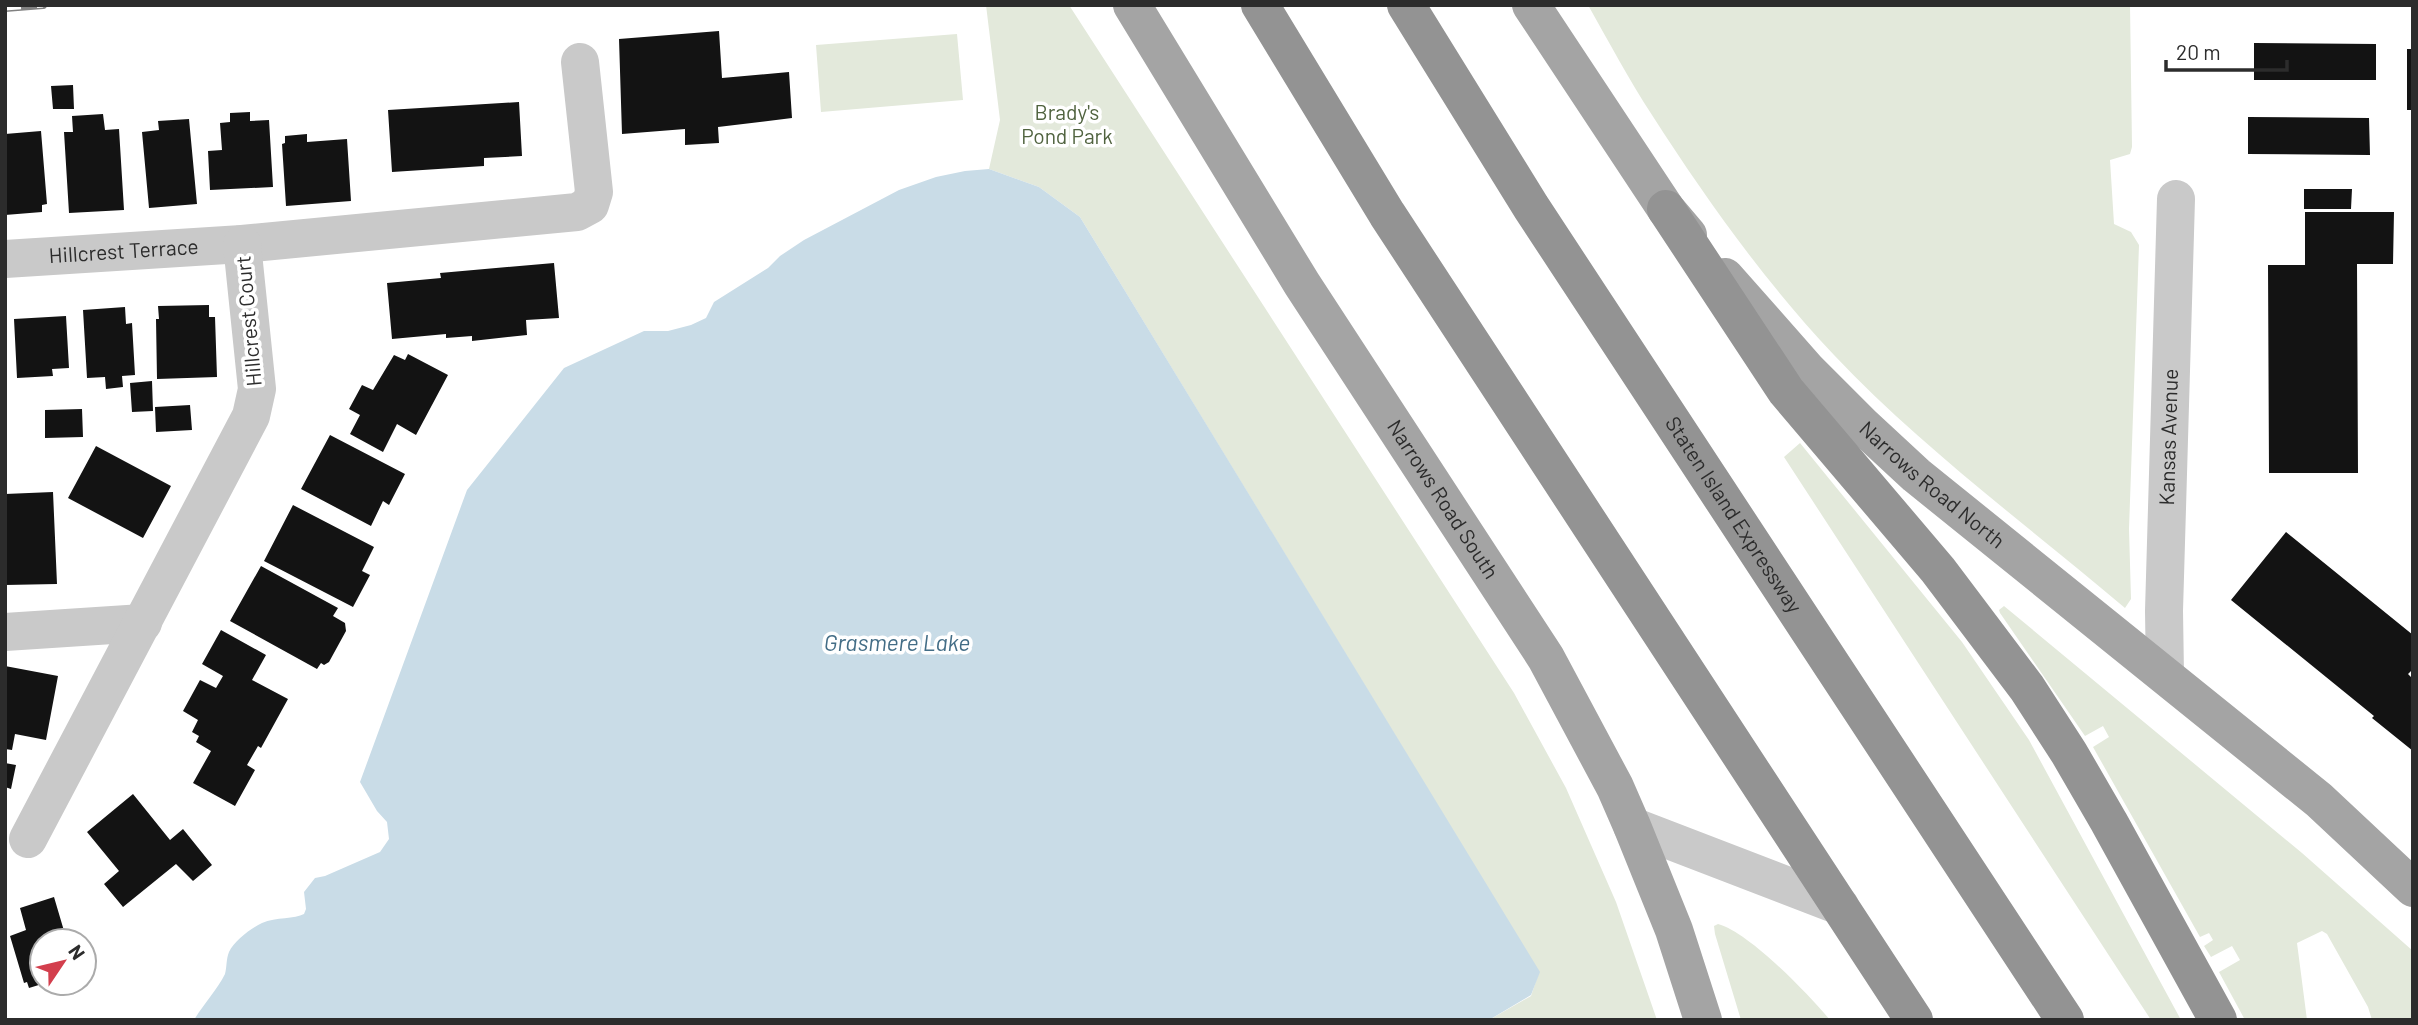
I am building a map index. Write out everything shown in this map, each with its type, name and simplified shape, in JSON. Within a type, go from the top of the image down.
[{"type":"highway","name":"Staten Island Expressway","points":[[1411,13],[1531,207],[2066,1020]]},
{"type":"highway","points":[[1268,19],[1387,214],[1914,1020]]},
{"type":"highway","points":[[1666,209],[1786,391],[1938,570],[2027,688],[2109,822],[2218,1020]]},
{"type":"main road","name":"Narrows Road South","points":[[1132,5],[1302,284],[1546,658],[1615,788],[1632,826],[1674,930],[1703,1020]]},
{"type":"main road","name":"Narrows Road North","points":[[1534,10],[1666,209],[1808,371],[1862,425],[1916,475],[2319,800],[2413,888]]},
{"type":"street","name":"Hillcrest Court","points":[[28,839],[251,416],[257,389],[242,244],[577,212],[590,205],[594,192],[580,62]]},
{"type":"street","name":"Kansas Avenue","points":[[2165,675],[2164,611],[2176,199]]},
{"type":"street","name":"Hillcrest Terrace","points":[[5,259],[242,244]]},
{"type":"street","points":[[5,632],[143,623]]},
{"type":"street","points":[[1632,826],[1840,906]]},
{"type":"green space","name":"Brady's Pond Park","points":[[986,5],[1069,5],[1514,693],[1566,788],[1616,902],[1657,1020],[1489,1020],[1531,996],[1539,972],[1080,217],[1039,187],[989,169],[1000,120]]},
{"type":"green space","points":[[1588,5],[2130,5],[2132,147],[2130,154],[2110,160],[2114,224],[2131,232],[2139,245],[2129,529],[2131,599],[2125,608],[1903,422],[1834,355],[1784,299],[1737,239],[1652,115]]},
{"type":"green space","points":[[957,34],[963,100],[821,112],[816,45]]},
{"type":"green space","points":[[1800,443],[1962,642],[2029,740],[2181,1020],[2151,1020],[1784,457]]},
{"type":"green space","points":[[2004,606],[2302,853],[2413,951],[2413,1020],[2372,1020],[2368,1007],[2327,934],[2322,931],[2297,943],[2307,1020],[2245,1020],[2219,972],[2240,960],[2232,946],[2211,957],[2204,946],[2213,940],[2209,933],[2200,937],[2093,747],[2109,737],[2103,726],[2085,736],[2000,613],[1999,610]]},
{"type":"green space","points":[[1718,924],[1731,929],[1762,951],[1830,1020],[1741,1020],[1715,934],[1714,926]]},
{"type":"water","name":"Grasmere Lake","points":[[989,169],[1039,187],[1080,217],[1540,972],[1531,995],[1489,1020],[194,1020],[222,980],[229,952],[239,939],[262,923],[304,914],[304,892],[315,878],[380,852],[389,839],[387,822],[377,811],[360,782],[467,490],[564,368],[644,331],[668,331],[706,318],[714,302],[768,268],[780,256],[804,240],[899,190],[936,177]]},
{"type":"building","points":[[719,31],[722,78],[789,72],[792,118],[718,127],[719,143],[685,145],[685,129],[622,134],[619,39]]},
{"type":"building","points":[[2254,43],[2376,44],[2376,80],[2254,80]]},
{"type":"building","points":[[2407,49],[2413,49],[2413,110],[2407,110]]},
{"type":"building","points":[[73,85],[74,109],[53,109],[51,86]]},
{"type":"building","points":[[519,102],[522,156],[484,158],[484,166],[392,172],[388,110]]},
{"type":"building","points":[[250,112],[250,121],[269,120],[273,187],[210,190],[208,151],[222,150],[220,123],[230,122],[230,113]]},
{"type":"building","points":[[103,114],[105,130],[119,129],[124,210],[69,213],[64,132],[73,132],[72,116]]},
{"type":"building","points":[[2248,117],[2369,118],[2370,155],[2248,154]]},
{"type":"building","points":[[189,119],[197,204],[149,208],[142,132],[159,130],[158,121]]},
{"type":"building","points":[[41,131],[47,204],[42,205],[42,212],[5,215],[5,134]]},
{"type":"building","points":[[307,134],[307,142],[347,139],[351,201],[286,206],[282,144],[285,143],[285,136]]},
{"type":"building","points":[[2304,189],[2352,189],[2351,209],[2304,209]]},
{"type":"building","points":[[2305,212],[2394,212],[2393,264],[2357,264],[2358,473],[2269,473],[2268,265],[2305,265]]},
{"type":"building","points":[[554,263],[559,318],[526,320],[527,335],[472,341],[472,336],[446,338],[446,334],[392,339],[387,283],[441,278],[440,273]]},
{"type":"building","points":[[209,305],[209,317],[215,317],[217,377],[157,379],[158,306]]},
{"type":"building","points":[[125,307],[126,324],[132,323],[135,375],[122,376],[123,387],[106,389],[105,377],[87,378],[83,310]]},
{"type":"building","points":[[66,316],[69,368],[52,369],[53,376],[17,378],[14,319]]},
{"type":"building","points":[[408,354],[448,375],[416,435],[397,424],[383,452],[350,434],[360,415],[349,409],[362,385],[373,390],[394,355],[405,360]]},
{"type":"building","points":[[152,381],[153,411],[132,412],[130,383]]},
{"type":"building","points":[[190,405],[192,430],[156,432],[155,407]]},
{"type":"building","points":[[82,409],[83,437],[45,438],[45,410]]},
{"type":"building","points":[[330,435],[405,474],[389,505],[383,501],[371,526],[301,489]]},
{"type":"building","points":[[96,446],[171,486],[143,538],[68,498]]},
{"type":"building","points":[[53,492],[57,584],[5,585],[5,494]]},
{"type":"building","points":[[293,505],[374,547],[362,571],[370,575],[353,607],[264,561]]},
{"type":"building","points":[[2286,532],[2413,635],[2413,669],[2408,674],[2413,679],[2413,751],[2231,600]]},
{"type":"building","points":[[261,566],[338,608],[333,616],[345,623],[346,631],[329,662],[324,665],[321,663],[317,669],[230,621]]},
{"type":"building","points":[[221,630],[266,655],[252,680],[288,699],[261,748],[258,746],[247,765],[255,770],[235,806],[193,783],[211,751],[196,742],[199,736],[192,732],[198,720],[183,711],[200,680],[216,688],[223,676],[202,664]]},
{"type":"building","points":[[5,666],[58,676],[46,740],[15,734],[12,750],[5,749]]},
{"type":"building","points":[[5,763],[16,765],[11,789],[5,787]]},
{"type":"building","points":[[133,794],[170,840],[183,829],[212,865],[193,881],[176,864],[123,907],[104,884],[119,871],[87,832]]},
{"type":"building","points":[[54,897],[63,927],[28,927],[28,985],[27,982],[24,983],[10,936],[26,930],[20,908]]},
{"type":"railway","points":[[5,8],[43,5]]}]
